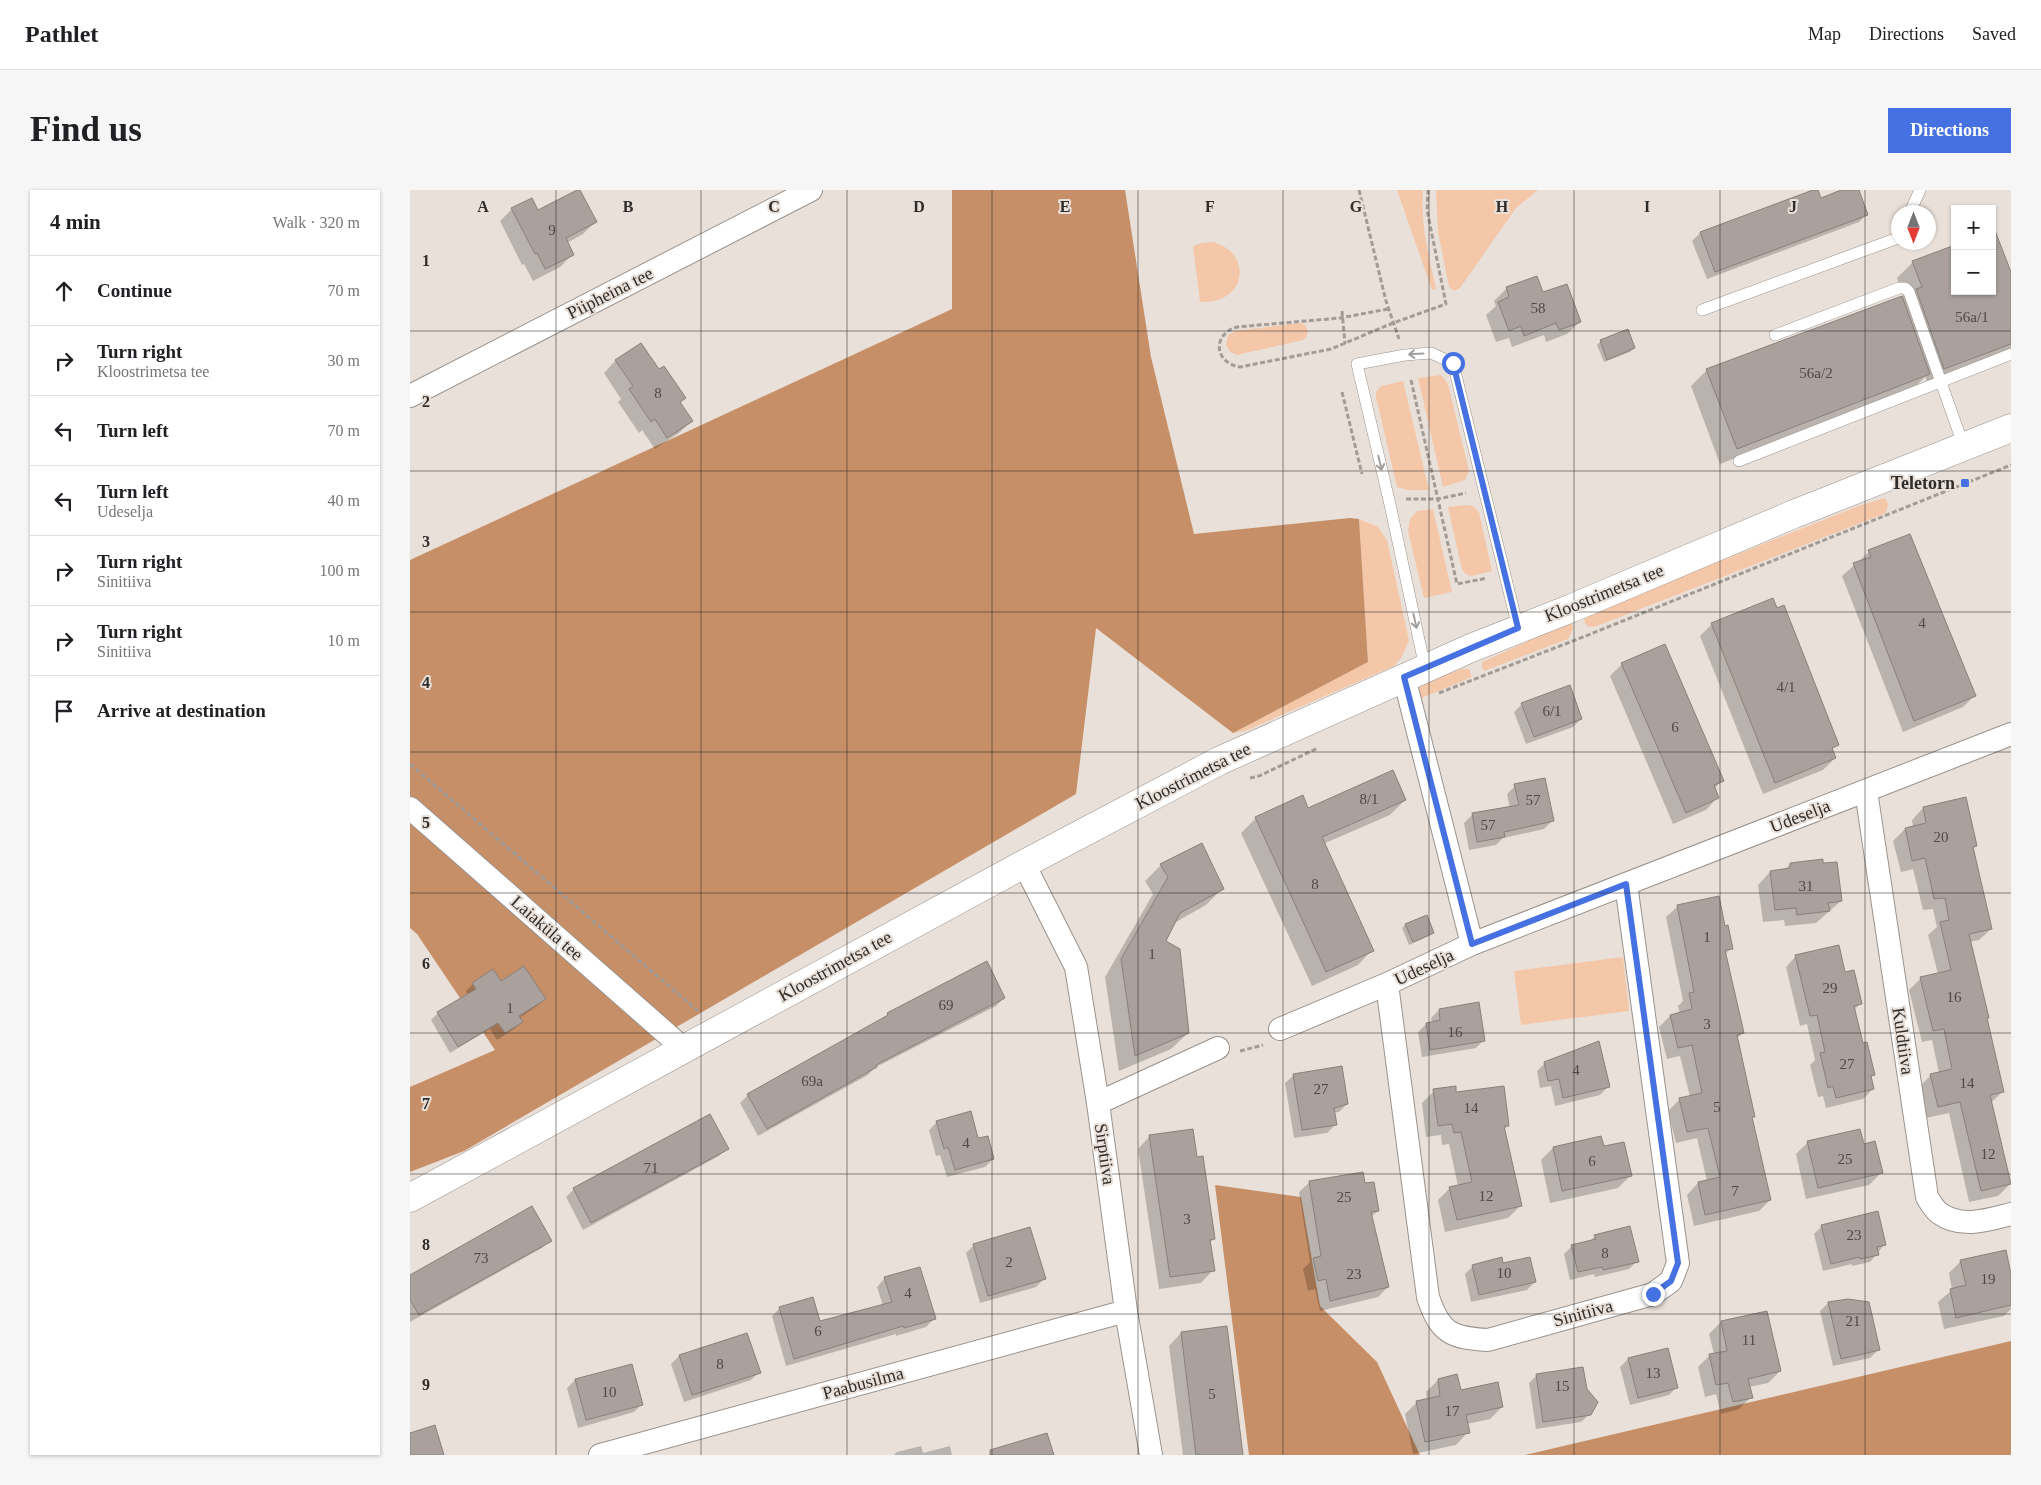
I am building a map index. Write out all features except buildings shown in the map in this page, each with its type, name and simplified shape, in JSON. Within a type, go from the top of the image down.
[{"type":"main road","name":"Kloostrimetsa tee","points":[[410,1198],[1024,864],[1219,761],[1415,672],[1518,628],[1572,608],[1794,514],[2011,428]]},
{"type":"street","name":"Piipheina tee","points":[[410,396],[811,190]]},
{"type":"street","points":[[1415,672],[1411,704],[1472,944]]},
{"type":"street","name":"Udeselja","points":[[1280,1029],[1387,984],[1472,944],[2011,734]]},
{"type":"street","name":"Kuldtiiva","points":[[1866,791],[1927,1198],[1939,1213],[1959,1221],[1976,1223],[2011,1214]]},
{"type":"street","name":"Laiaküla tee","points":[[410,808],[684,1049]]},
{"type":"street","name":"Sirptiiva","points":[[1024,864],[1076,967],[1098,1103],[1126,1310],[1151,1455]]},
{"type":"street","name":"Sinitiiva","points":[[1387,984],[1428,1297],[1434,1314],[1445,1330],[1464,1338],[1488,1340],[1653,1294],[1671,1281],[1678,1263],[1626,884]]},
{"type":"street","points":[[1098,1103],[1218,1048]]},
{"type":"street","name":"Paabusilma","points":[[600,1455],[1126,1310]]},
{"type":"lane","points":[[1913,205],[1920,190]]},
{"type":"lane","points":[[1702,310],[1891,241]]},
{"type":"lane","points":[[1775,335],[1899,288],[1905,288],[1909,292],[1964,447]]},
{"type":"lane","points":[[1415,672],[1391,510],[1357,364],[1405,354],[1431,353],[1453,363],[1518,628]]},
{"type":"lane","points":[[1739,461],[2011,354]]},
{"type":"path","points":[[1359,190],[1388,309],[1399,339]]},
{"type":"path","points":[[1388,309],[1343,317],[1237,327],[1222,336],[1219,347],[1223,358],[1228,363],[1240,367],[1332,349],[1393,323],[1446,304],[1427,210],[1428,190]]},
{"type":"path","points":[[1342,311],[1345,344]]},
{"type":"path","points":[[1332,349],[1333,354]]},
{"type":"path","points":[[1410,380],[1457,584],[1494,577],[1507,581]]},
{"type":"path","points":[[1342,392],[1363,478]]},
{"type":"path","points":[[1411,704],[1583,638],[2011,465]]},
{"type":"path","points":[[1400,498],[1409,500],[1438,499],[1484,490]]},
{"type":"path","points":[[1896,504],[1898,511]]},
{"type":"path","points":[[1249,778],[1259,776],[1322,746]]},
{"type":"path","points":[[410,764],[702,1014]]},
{"type":"path","points":[[1218,1048],[1231,1053],[1274,1042],[1280,1029]]},
{"type":"shaded area","points":[[952,190],[1125,190],[1151,357],[1194,534],[1350,518],[1359,519],[1368,662],[1233,733],[1096,628],[1076,794],[464,1151],[410,1172],[410,1087],[495,1050],[417,934],[410,928],[410,560],[952,309]]},
{"type":"shaded area","points":[[1397,190],[1423,190],[1424,227],[1436,289],[1432,290]]},
{"type":"shaded area","points":[[1436,190],[1538,190],[1516,208],[1460,288],[1454,291],[1449,287],[1438,232]]},
{"type":"shaded area","points":[[1212,242],[1225,248],[1234,256],[1239,266],[1239,277],[1236,287],[1228,295],[1216,301],[1200,302],[1193,246]]},
{"type":"shaded area","points":[[1300,323],[1308,331],[1307,336],[1303,340],[1237,355],[1230,352],[1226,345],[1228,335],[1235,331]]},
{"type":"shaded area","points":[[1441,375],[1448,384],[1469,471],[1465,480],[1443,487],[1418,378]]},
{"type":"shaded area","points":[[1403,381],[1429,490],[1408,490],[1397,487],[1376,392],[1381,386]]},
{"type":"shaded area","points":[[1885,498],[1888,504],[1886,513],[1597,626],[1589,627],[1585,623],[1584,617],[1590,613],[1861,505]]},
{"type":"shaded area","points":[[1473,506],[1479,512],[1492,571],[1471,576],[1462,570],[1448,507]]},
{"type":"shaded area","points":[[1433,509],[1452,592],[1424,598],[1408,531],[1410,519],[1417,511]]},
{"type":"shaded area","points":[[1359,519],[1378,527],[1387,540],[1409,641],[1401,658],[1394,666],[1245,731],[1233,733],[1368,662]]},
{"type":"shaded area","points":[[1568,623],[1572,624],[1573,629],[1568,639],[1484,671],[1482,662]]},
{"type":"shaded area","points":[[1461,669],[1469,669],[1472,677],[1419,699],[1419,688],[1423,684]]},
{"type":"shaded area","points":[[1623,957],[1629,1011],[1521,1025],[1514,971]]},
{"type":"shaded area","points":[[1215,1185],[1301,1197],[1320,1306],[1377,1362],[1420,1455],[1249,1455]]},
{"type":"shaded area","points":[[2011,1341],[2011,1455],[1525,1455]]},
{"type":"place","name":"Teletorn","points":[[1965,483]]},
{"type":"route","points":[[1453,363],[1518,628],[1404,677],[1472,944],[1626,884],[1678,1263],[1671,1281],[1653,1294]]}]
